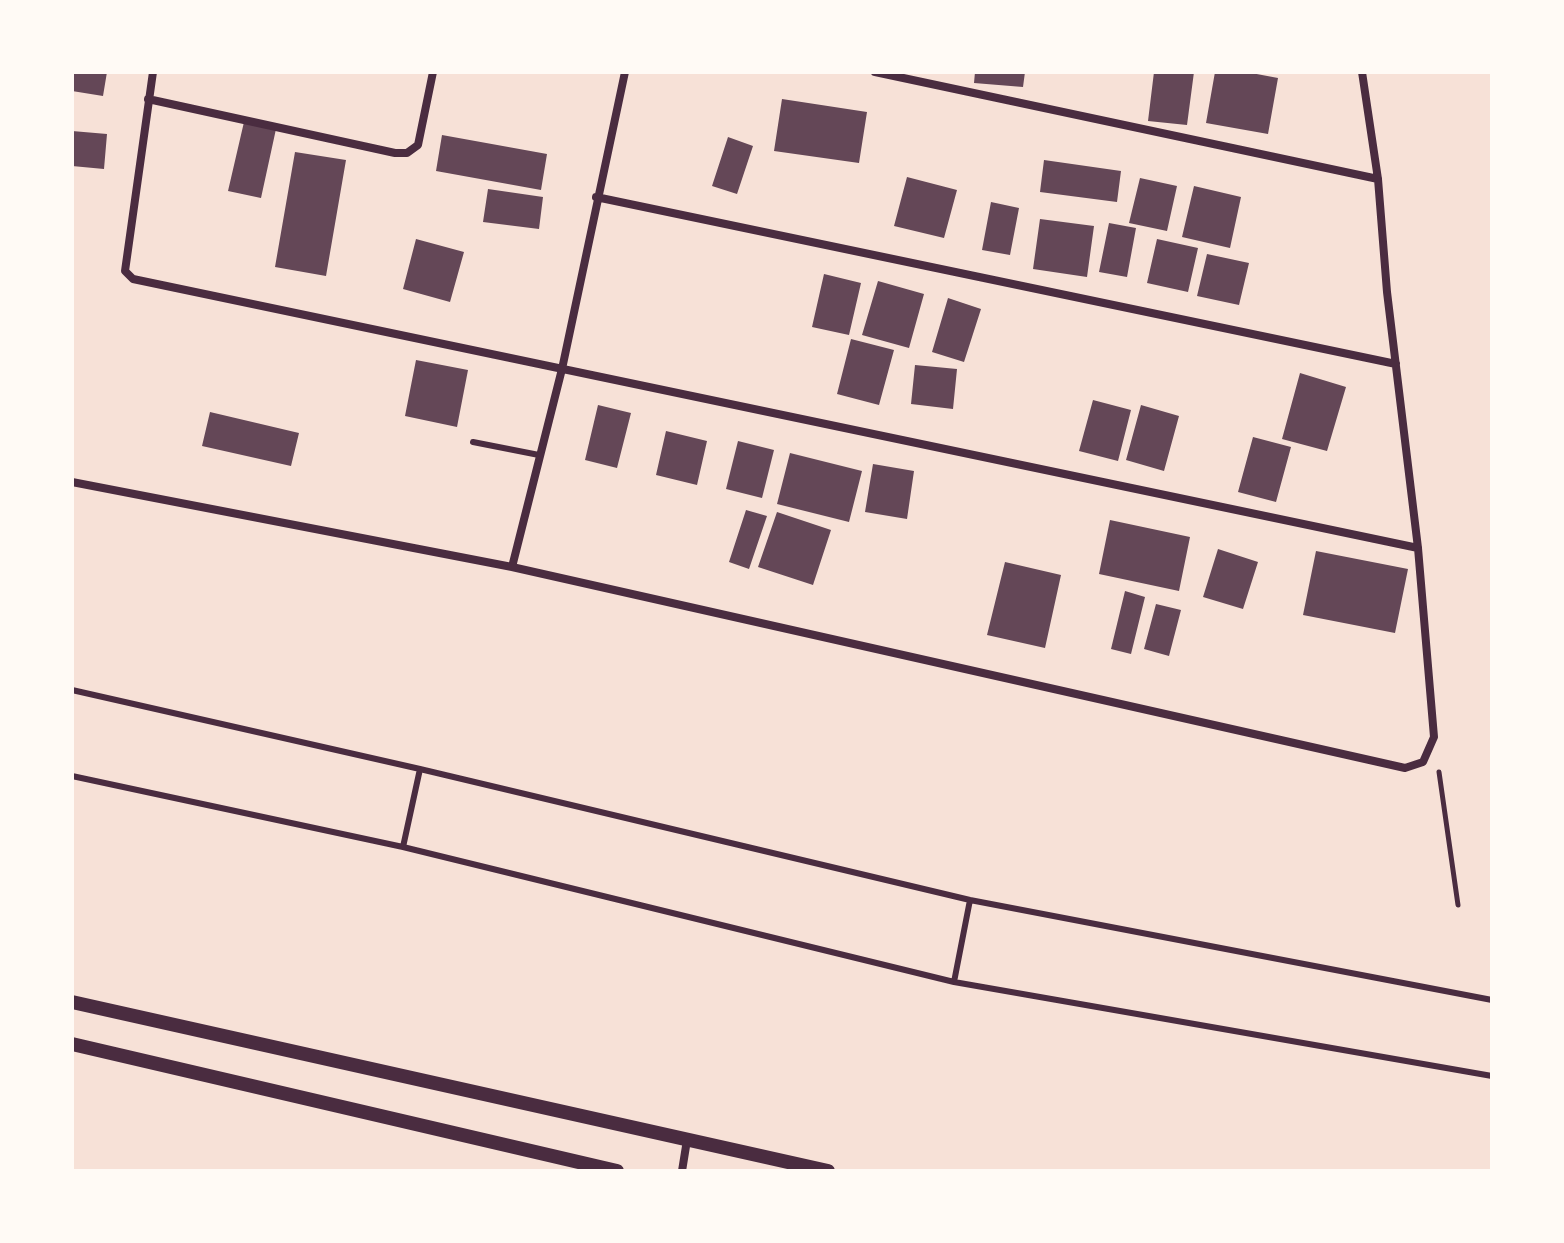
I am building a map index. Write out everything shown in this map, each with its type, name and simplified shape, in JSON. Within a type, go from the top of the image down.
[{"type":"street","points":[[153,72],[125,271],[129,277],[1418,548]]},
{"type":"street","points":[[148,99],[395,153],[407,153],[418,145],[433,72]]},
{"type":"street","points":[[512,567],[562,369],[596,197],[625,72]]},
{"type":"street","points":[[875,72],[1378,179]]},
{"type":"street","points":[[72,482],[512,567],[1405,768],[1423,762],[1434,737],[1418,548],[1378,179],[1362,72]]},
{"type":"street","points":[[596,197],[1396,364]]},
{"type":"street","points":[[72,1002],[828,1171]]},
{"type":"street","points":[[72,1044],[617,1171]]},
{"type":"street","points":[[682,1171],[687,1140]]},
{"type":"lane","points":[[473,442],[539,455]]},
{"type":"lane","points":[[72,690],[970,900],[1492,1000]]},
{"type":"lane","points":[[403,847],[420,769]]},
{"type":"lane","points":[[72,776],[403,847],[954,982],[1492,1076]]},
{"type":"lane","points":[[954,982],[970,900]]},
{"type":"path","points":[[1434,737],[1458,905]]},
{"type":"building","points":[[72,72],[107,72],[103,96],[72,91]]},
{"type":"building","points":[[975,72],[1025,72],[1023,87],[974,83]]},
{"type":"building","points":[[1154,72],[1194,72],[1187,125],[1148,121]]},
{"type":"building","points":[[1215,72],[1246,72],[1278,78],[1268,134],[1206,123]]},
{"type":"building","points":[[782,99],[867,112],[859,163],[774,151]]},
{"type":"building","points":[[244,122],[276,129],[261,198],[228,191]]},
{"type":"building","points":[[72,131],[107,134],[104,169],[72,166]]},
{"type":"building","points":[[442,135],[547,154],[541,190],[436,171]]},
{"type":"building","points":[[728,137],[753,146],[737,194],[712,186]]},
{"type":"building","points":[[295,152],[346,160],[326,276],[275,267]]},
{"type":"building","points":[[1044,160],[1121,171],[1117,202],[1040,192]]},
{"type":"building","points":[[907,177],[957,190],[944,238],[894,226]]},
{"type":"building","points":[[1140,178],[1177,186],[1167,231],[1129,223]]},
{"type":"building","points":[[1194,186],[1241,197],[1230,248],[1182,237]]},
{"type":"building","points":[[488,189],[543,197],[539,229],[483,222]]},
{"type":"building","points":[[991,202],[1019,208],[1010,255],[982,250]]},
{"type":"building","points":[[1040,219],[1094,226],[1087,277],[1033,269]]},
{"type":"building","points":[[1109,223],[1136,228],[1127,277],[1099,272]]},
{"type":"building","points":[[416,239],[464,252],[450,302],[403,289]]},
{"type":"building","points":[[1157,239],[1198,248],[1188,292],[1147,283]]},
{"type":"building","points":[[1207,254],[1249,263],[1239,305],[1197,296]]},
{"type":"building","points":[[824,274],[861,283],[849,335],[812,327]]},
{"type":"building","points":[[878,281],[924,294],[909,348],[862,335]]},
{"type":"building","points":[[948,298],[981,309],[964,362],[932,352]]},
{"type":"building","points":[[851,339],[894,350],[879,405],[837,394]]},
{"type":"building","points":[[416,360],[468,370],[457,427],[405,416]]},
{"type":"building","points":[[915,365],[957,369],[953,409],[911,404]]},
{"type":"building","points":[[1300,373],[1346,387],[1327,451],[1282,439]]},
{"type":"building","points":[[1093,400],[1131,410],[1118,461],[1079,451]]},
{"type":"building","points":[[598,405],[631,413],[617,468],[585,460]]},
{"type":"building","points":[[1141,405],[1179,416],[1164,471],[1126,460]]},
{"type":"building","points":[[210,412],[299,433],[291,466],[202,446]]},
{"type":"building","points":[[666,431],[707,441],[697,485],[656,475]]},
{"type":"building","points":[[1253,437],[1291,447],[1276,502],[1238,492]]},
{"type":"building","points":[[738,441],[774,450],[762,498],[726,489]]},
{"type":"building","points":[[790,453],[862,471],[849,522],[777,504]]},
{"type":"building","points":[[873,464],[914,471],[907,519],[865,512]]},
{"type":"building","points":[[746,510],[767,516],[749,569],[729,562]]},
{"type":"building","points":[[777,512],[831,530],[813,585],[758,567]]},
{"type":"building","points":[[1110,520],[1190,537],[1179,591],[1099,574]]},
{"type":"building","points":[[1218,549],[1258,562],[1243,609],[1203,597]]},
{"type":"building","points":[[1316,551],[1408,569],[1395,633],[1303,615]]},
{"type":"building","points":[[1005,562],[1061,575],[1045,648],[987,635]]},
{"type":"building","points":[[1125,591],[1145,597],[1131,654],[1111,649]]},
{"type":"building","points":[[1156,604],[1181,610],[1169,656],[1144,649]]}]
